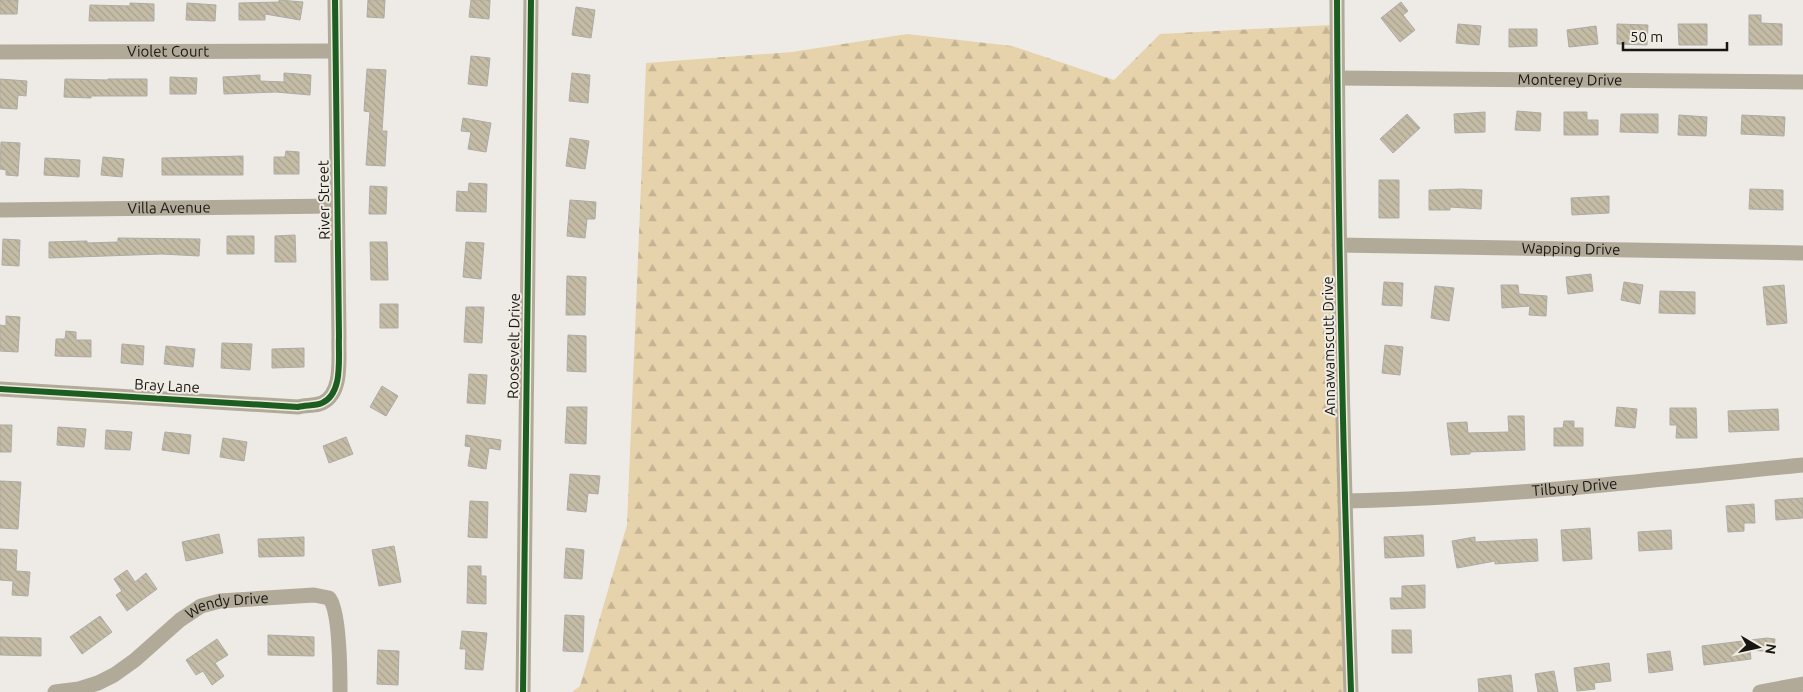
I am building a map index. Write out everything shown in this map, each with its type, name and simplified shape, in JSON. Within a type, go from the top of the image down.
[{"type":"street","name":"River Street","points":[[330,397],[338,380],[339,337],[335,0]]},
{"type":"street","name":"Roosevelt Drive","points":[[523,692],[531,0]]},
{"type":"street","name":"Annawamscutt Drive","points":[[1337,0],[1336,78],[1339,245],[1350,692]]},
{"type":"street","name":"Violet Court","points":[[0,52],[335,51]]},
{"type":"street","name":"Monterey Drive","points":[[1336,78],[1803,82]]},
{"type":"street","name":"Villa Avenue","points":[[0,210],[336,206]]},
{"type":"street","name":"Wapping Drive","points":[[1339,245],[1803,253]]},
{"type":"street","name":"Bray Lane","points":[[0,389],[298,407],[323,403],[330,397]]},
{"type":"street","name":"Tilbury Drive","points":[[1345,500],[1422,499],[1488,495],[1803,465]]},
{"type":"street","name":"Wendy Drive","points":[[55,692],[79,689],[114,675],[135,660],[180,620],[201,606],[220,601],[314,595],[329,598],[334,608],[339,656],[340,692]]},
{"type":"street","points":[[1760,692],[1803,684]]},
{"type":"green space","points":[[1330,25],[1348,692],[572,692],[580,686],[627,525],[646,63],[792,52],[907,34],[1012,46],[1114,80],[1160,34]]},
{"type":"building","points":[[0,0],[18,0],[17,14],[0,14]]},
{"type":"building","points":[[279,0],[303,2],[300,20],[265,14],[265,20],[239,20],[239,3],[279,2]]},
{"type":"building","points":[[368,0],[385,0],[384,18],[367,17]]},
{"type":"building","points":[[471,0],[490,0],[489,19],[469,17]]},
{"type":"building","points":[[1401,2],[1408,11],[1403,15],[1415,30],[1400,42],[1381,18]]},
{"type":"building","points":[[130,3],[154,4],[154,21],[89,21],[90,5],[130,6]]},
{"type":"building","points":[[187,3],[216,5],[215,21],[186,20]]},
{"type":"building","points":[[576,7],[595,10],[591,38],[572,35]]},
{"type":"building","points":[[1749,15],[1761,15],[1761,23],[1782,24],[1782,45],[1749,45]]},
{"type":"building","points":[[1458,24],[1481,26],[1479,45],[1456,43]]},
{"type":"building","points":[[1617,24],[1648,25],[1647,45],[1617,44]]},
{"type":"building","points":[[1678,24],[1707,24],[1707,45],[1679,45]]},
{"type":"building","points":[[1596,26],[1598,44],[1569,47],[1567,30]]},
{"type":"building","points":[[1509,29],[1537,29],[1537,46],[1509,47]]},
{"type":"building","points":[[471,56],[490,58],[487,86],[468,84]]},
{"type":"building","points":[[367,69],[386,70],[382,131],[387,131],[385,166],[366,165],[370,112],[364,111]]},
{"type":"building","points":[[284,73],[311,75],[310,95],[276,92],[224,94],[223,77],[260,75],[260,81],[284,82]]},
{"type":"building","points":[[572,73],[590,75],[588,103],[569,101]]},
{"type":"building","points":[[170,77],[197,78],[196,94],[170,94]]},
{"type":"building","points":[[0,79],[27,81],[26,96],[18,95],[17,109],[0,108]]},
{"type":"building","points":[[65,79],[147,79],[147,96],[64,97]]},
{"type":"building","points":[[1517,111],[1541,113],[1540,131],[1515,130]]},
{"type":"building","points":[[1485,112],[1485,132],[1455,133],[1454,114]]},
{"type":"building","points":[[1564,112],[1587,112],[1587,120],[1598,120],[1598,135],[1564,135]]},
{"type":"building","points":[[1407,114],[1420,128],[1393,153],[1380,139]]},
{"type":"building","points":[[1621,114],[1658,114],[1658,133],[1620,132]]},
{"type":"building","points":[[1679,115],[1707,117],[1706,136],[1678,135]]},
{"type":"building","points":[[1742,115],[1785,117],[1784,136],[1741,134]]},
{"type":"building","points":[[463,118],[491,123],[486,152],[468,149],[471,132],[461,131]]},
{"type":"building","points":[[570,138],[589,141],[585,169],[566,166]]},
{"type":"building","points":[[1,142],[20,143],[18,176],[6,175],[6,170],[0,169]]},
{"type":"building","points":[[286,151],[299,152],[299,174],[274,174],[274,157],[285,157]]},
{"type":"building","points":[[243,156],[243,175],[162,175],[162,158]]},
{"type":"building","points":[[103,157],[124,159],[122,177],[101,175]]},
{"type":"building","points":[[45,158],[80,160],[79,177],[44,175]]},
{"type":"building","points":[[1379,180],[1399,180],[1399,218],[1379,218]]},
{"type":"building","points":[[469,183],[487,184],[486,212],[456,211],[457,191],[468,192]]},
{"type":"building","points":[[370,186],[387,187],[386,214],[369,214]]},
{"type":"building","points":[[1750,189],[1783,190],[1783,210],[1749,209]]},
{"type":"building","points":[[1429,190],[1482,190],[1481,209],[1450,207],[1450,210],[1429,210]]},
{"type":"building","points":[[1609,196],[1609,213],[1572,215],[1571,198]]},
{"type":"building","points":[[570,200],[596,202],[595,219],[587,219],[585,238],[567,236]]},
{"type":"building","points":[[295,235],[296,262],[275,262],[275,236]]},
{"type":"building","points":[[227,236],[254,236],[254,254],[227,254]]},
{"type":"building","points":[[118,238],[200,239],[199,256],[162,254],[49,258],[49,242],[118,242]]},
{"type":"building","points":[[3,239],[20,240],[19,266],[2,265]]},
{"type":"building","points":[[370,242],[387,242],[388,280],[371,280]]},
{"type":"building","points":[[466,242],[484,243],[481,279],[463,277]]},
{"type":"building","points":[[1591,274],[1593,291],[1568,294],[1566,277]]},
{"type":"building","points":[[567,276],[586,277],[585,315],[566,315]]},
{"type":"building","points":[[1384,282],[1403,283],[1402,306],[1382,305]]},
{"type":"building","points":[[1624,282],[1643,285],[1640,304],[1621,300]]},
{"type":"building","points":[[1501,285],[1518,285],[1519,294],[1547,296],[1546,316],[1529,315],[1530,306],[1502,308]]},
{"type":"building","points":[[1784,285],[1787,323],[1767,325],[1763,287]]},
{"type":"building","points":[[1435,286],[1454,288],[1449,321],[1431,318]]},
{"type":"building","points":[[1660,291],[1695,292],[1695,314],[1659,313]]},
{"type":"building","points":[[380,304],[398,304],[398,328],[380,328]]},
{"type":"building","points":[[466,307],[484,307],[482,343],[464,342]]},
{"type":"building","points":[[6,316],[20,317],[18,352],[0,351],[0,325],[6,326]]},
{"type":"building","points":[[66,331],[76,332],[76,340],[91,340],[91,357],[55,356],[56,339],[65,339]]},
{"type":"building","points":[[568,335],[586,336],[586,372],[567,371]]},
{"type":"building","points":[[222,343],[252,344],[250,370],[221,368]]},
{"type":"building","points":[[122,344],[144,346],[143,365],[121,363]]},
{"type":"building","points":[[1385,345],[1403,347],[1400,375],[1382,373]]},
{"type":"building","points":[[166,346],[195,349],[193,367],[164,364]]},
{"type":"building","points":[[304,348],[304,367],[272,368],[272,349]]},
{"type":"building","points":[[469,374],[487,375],[485,404],[467,403]]},
{"type":"building","points":[[382,386],[398,396],[386,416],[370,407]]},
{"type":"building","points":[[567,407],[587,407],[586,444],[565,443]]},
{"type":"building","points":[[1617,407],[1637,409],[1635,428],[1615,426]]},
{"type":"building","points":[[1670,408],[1696,408],[1697,438],[1676,438],[1677,425],[1670,425]]},
{"type":"building","points":[[1778,409],[1779,430],[1729,432],[1728,411]]},
{"type":"building","points":[[1508,416],[1524,416],[1525,450],[1470,452],[1470,454],[1451,455],[1447,423],[1467,422],[1468,433],[1509,432]]},
{"type":"building","points":[[1564,421],[1574,421],[1574,428],[1583,428],[1583,446],[1554,446],[1554,428],[1563,428]]},
{"type":"building","points":[[0,425],[12,425],[11,452],[0,452]]},
{"type":"building","points":[[58,427],[86,429],[84,447],[57,445]]},
{"type":"building","points":[[106,430],[132,432],[130,450],[105,449]]},
{"type":"building","points":[[165,432],[191,435],[189,454],[162,450]]},
{"type":"building","points":[[466,435],[501,440],[500,450],[489,448],[486,469],[468,466],[471,447],[465,446]]},
{"type":"building","points":[[346,437],[353,454],[329,463],[323,446]]},
{"type":"building","points":[[223,438],[247,442],[244,461],[220,457]]},
{"type":"building","points":[[570,474],[600,476],[598,494],[588,493],[586,512],[567,510]]},
{"type":"building","points":[[0,481],[21,482],[18,529],[0,528]]},
{"type":"building","points":[[1803,498],[1803,518],[1776,520],[1775,500]]},
{"type":"building","points":[[470,501],[488,502],[487,538],[468,537]]},
{"type":"building","points":[[1754,504],[1755,523],[1744,523],[1744,531],[1728,532],[1726,506]]},
{"type":"building","points":[[1590,528],[1592,559],[1563,561],[1561,530]]},
{"type":"building","points":[[1671,530],[1672,549],[1639,551],[1638,532]]},
{"type":"building","points":[[219,534],[223,553],[186,561],[182,542]]},
{"type":"building","points":[[1423,535],[1424,556],[1385,558],[1384,537]]},
{"type":"building","points":[[304,537],[304,556],[259,557],[258,539]]},
{"type":"building","points":[[1475,537],[1475,542],[1537,539],[1538,561],[1495,564],[1495,561],[1457,568],[1452,541]]},
{"type":"building","points":[[394,546],[401,582],[379,586],[372,550]]},
{"type":"building","points":[[566,548],[584,550],[582,579],[564,578]]},
{"type":"building","points":[[0,549],[17,550],[16,571],[30,572],[28,596],[12,595],[13,581],[0,580]]},
{"type":"building","points":[[468,566],[481,566],[481,576],[486,576],[486,604],[467,603]]},
{"type":"building","points":[[127,570],[135,582],[146,573],[157,589],[127,611],[116,595],[122,591],[114,579]]},
{"type":"building","points":[[1425,585],[1425,608],[1391,609],[1390,598],[1402,598],[1402,586]]},
{"type":"building","points":[[565,615],[584,616],[583,652],[563,651]]},
{"type":"building","points":[[100,616],[112,632],[82,654],[70,637]]},
{"type":"building","points":[[1392,630],[1411,630],[1412,653],[1392,653]]},
{"type":"building","points":[[462,631],[487,633],[483,670],[465,669],[466,649],[460,649]]},
{"type":"building","points":[[268,635],[314,637],[314,656],[268,655]]},
{"type":"building","points":[[0,637],[41,638],[41,656],[0,655]]},
{"type":"building","points":[[1767,638],[1775,639],[1774,652],[1750,650],[1751,659],[1704,665],[1702,646]]},
{"type":"building","points":[[217,639],[228,655],[215,663],[224,676],[212,685],[203,671],[196,675],[186,660]]},
{"type":"building","points":[[378,650],[399,651],[398,685],[377,684]]},
{"type":"building","points":[[1670,651],[1673,670],[1649,673],[1647,654]]},
{"type":"building","points":[[1609,663],[1611,681],[1594,683],[1595,689],[1577,691],[1574,668]]},
{"type":"building","points":[[1554,671],[1558,692],[1538,692],[1535,674]]},
{"type":"building","points":[[1511,675],[1513,692],[1479,692],[1478,679]]},
{"type":"cycle path","points":[[0,389],[298,407],[319,404],[329,398],[337,383],[339,364],[335,0]]},
{"type":"cycle path","points":[[523,692],[531,0]]},
{"type":"cycle path","points":[[1337,0],[1341,346],[1351,692]]}]
